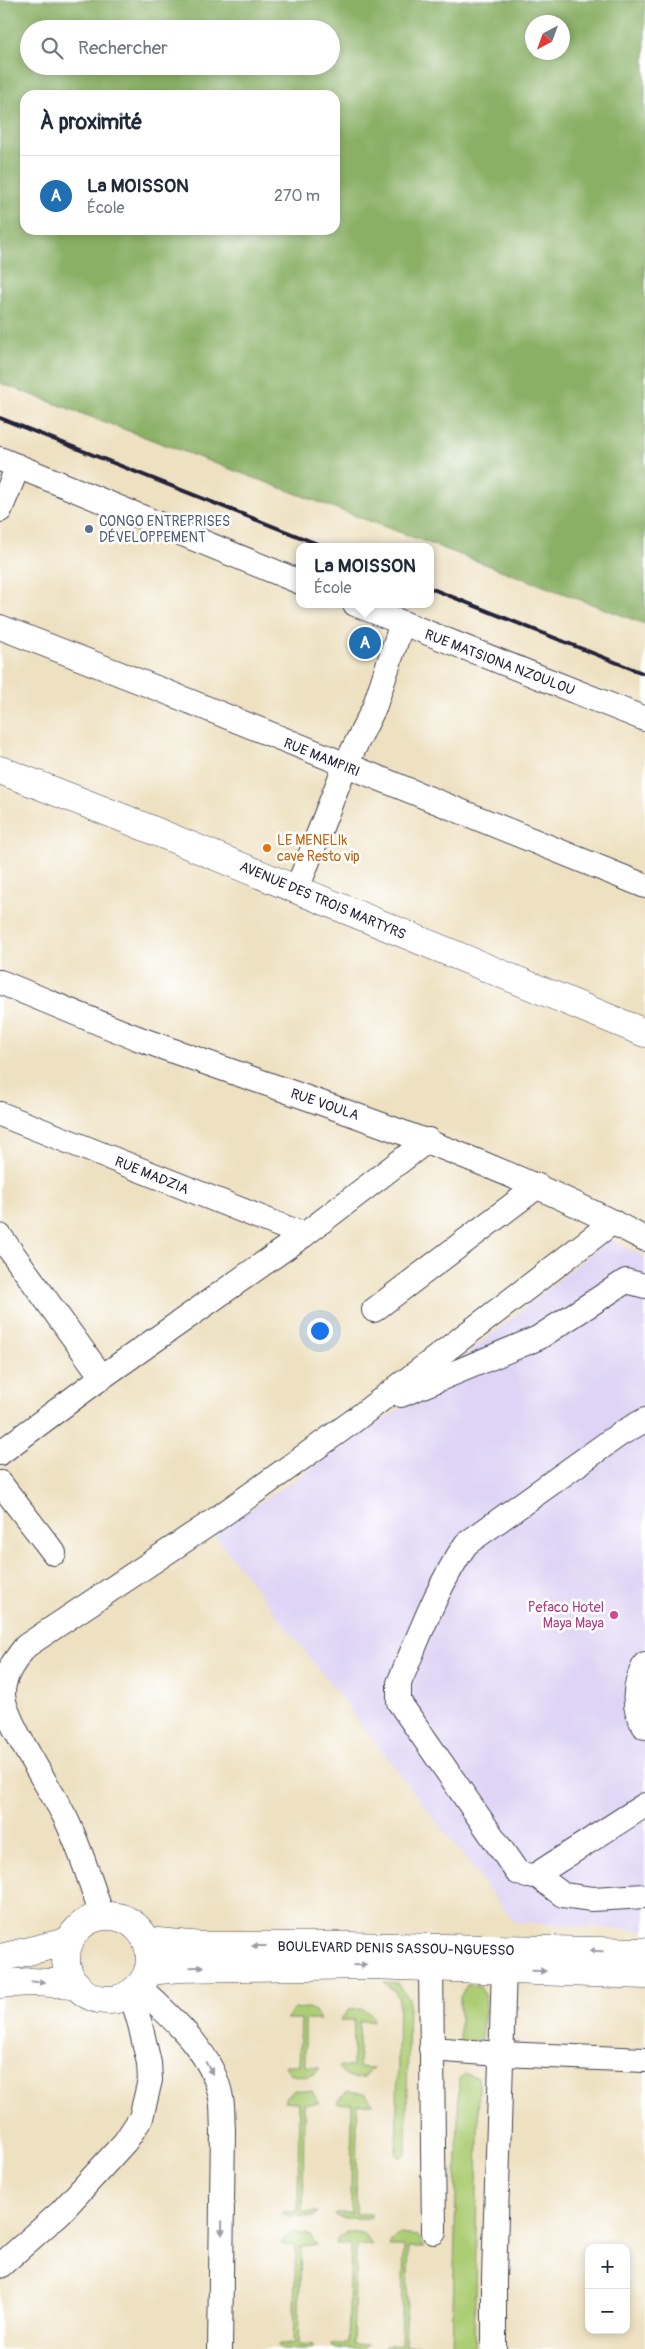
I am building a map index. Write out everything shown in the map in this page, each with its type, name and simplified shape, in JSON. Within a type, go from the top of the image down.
[{"type":"main road","name":"AVENUE DES TROIS MARTYRS","points":[[0,770],[645,1033]]},
{"type":"main road","points":[[102,1916],[114,1916],[134,1924],[147,1941],[151,1961],[139,1984],[123,1998],[106,2000],[89,1995],[76,1984],[66,1963],[70,1941],[82,1924],[102,1916]]},
{"type":"main road","points":[[0,1958],[70,1941]]},
{"type":"main road","name":"BOULEVARD DENIS SASSOU-NGUESSO","points":[[147,1941],[202,1946],[348,1946],[645,1952]]},
{"type":"main road","name":"BOULEVARD DENIS SASSOU-NGUESSO","points":[[139,1984],[188,1967],[371,1965],[645,1975]]},
{"type":"main road","points":[[0,1984],[30,1982],[76,1984]]},
{"type":"street","points":[[0,510],[9,462],[296,580]]},
{"type":"street","name":"RUE MATSIONA NZOULOU","points":[[365,608],[645,719]]},
{"type":"street","points":[[297,890],[345,766],[374,708],[402,623]]},
{"type":"street","name":"RUE MAMPIRI","points":[[0,627],[164,691],[345,766],[645,886]]},
{"type":"street","name":"RUE VOULA","points":[[0,982],[138,1038],[428,1140],[538,1186],[645,1239]]},
{"type":"street","name":"RUE MADZIA","points":[[0,1114],[304,1234]]},
{"type":"street","points":[[1,1449],[304,1234],[428,1140]]},
{"type":"street","points":[[374,1310],[538,1186]]},
{"type":"street","points":[[102,1916],[67,1820],[7,1712],[3,1694],[5,1680],[12,1663],[26,1646],[215,1520],[370,1408],[613,1222]]},
{"type":"street","points":[[0,1236],[102,1377]]},
{"type":"street","points":[[370,1408],[538,1338],[626,1281],[645,1286]]},
{"type":"street","points":[[645,1420],[620,1434],[466,1544],[455,1559],[399,1683],[399,1702],[517,1872],[526,1876],[536,1875],[645,1805]]},
{"type":"street","points":[[0,1483],[54,1553]]},
{"type":"street","points":[[645,1664],[636,1684],[636,1707],[645,1727]]},
{"type":"street","points":[[536,1875],[563,1896],[592,1898],[645,1896]]},
{"type":"street","points":[[431,1968],[434,2232]]},
{"type":"street","points":[[494,2349],[500,2054],[504,1970]]},
{"type":"street","points":[[139,1984],[182,2028],[212,2071],[221,2097],[223,2129],[220,2349]]},
{"type":"street","points":[[0,2266],[61,2212],[125,2142],[141,2118],[150,2080],[139,1984]]},
{"type":"street","points":[[431,2049],[645,2060]]},
{"type":"shaded area","points":[[609,1239],[645,1257],[645,1931],[514,1922],[214,1534],[400,1409]]},
{"type":"green space","points":[[0,0],[645,0],[645,624],[434,545],[434,543],[428,543],[0,383]]},
{"type":"green space","points":[[384,1982],[398,1983],[409,1999],[406,2154],[399,2158],[396,2155],[399,2000],[396,1993]]},
{"type":"green space","points":[[467,1985],[480,1987],[485,1995],[486,2006],[480,2042],[460,2042],[460,1997]]},
{"type":"green space","points":[[308,2008],[315,2011],[320,2020],[305,2020],[305,2066],[320,2067],[314,2074],[306,2077],[290,2074],[284,2065],[299,2065],[301,2019],[286,2019],[295,2009]]},
{"type":"green space","points":[[362,2009],[371,2015],[373,2021],[359,2021],[359,2067],[373,2068],[364,2077],[356,2078],[343,2073],[338,2066],[353,2067],[354,2020],[340,2020],[349,2010]]},
{"type":"green space","points":[[466,2074],[478,2077],[479,2083],[474,2349],[452,2349],[459,2078]]},
{"type":"green space","points":[[295,2090],[312,2091],[319,2103],[304,2103],[303,2212],[318,2212],[314,2217],[286,2216],[282,2214],[283,2212],[298,2211],[299,2102],[284,2101],[286,2096]]},
{"type":"green space","points":[[348,2091],[365,2093],[373,2104],[357,2105],[356,2214],[371,2214],[371,2217],[368,2218],[339,2218],[335,2215],[336,2213],[351,2213],[352,2104],[337,2103],[339,2098]]},
{"type":"green space","points":[[347,2232],[364,2234],[372,2245],[356,2246],[353,2344],[368,2345],[365,2349],[336,2349],[332,2346],[333,2344],[348,2344],[351,2245],[336,2244],[338,2238]]},
{"type":"green space","points":[[292,2233],[309,2234],[317,2245],[301,2246],[298,2344],[313,2345],[313,2348],[310,2349],[281,2349],[277,2346],[278,2344],[293,2344],[296,2245],[281,2244],[283,2239]]},
{"type":"green space","points":[[400,2234],[417,2236],[425,2247],[409,2247],[405,2346],[421,2346],[421,2349],[385,2348],[386,2346],[401,2345],[404,2246],[389,2246],[391,2240]]},
{"type":"railway","points":[[0,418],[315,543]]},
{"type":"railway","points":[[434,590],[645,674]]},
{"type":"place","name":"CONGO ENTREPRISES DÉVELOPPEMENT","points":[[89,529]]},
{"type":"place","name":"La MOISSON","points":[[365,643]]},
{"type":"place","name":"LE MENELIk cave Resto vip","points":[[267,848]]},
{"type":"place","name":"Pefaco Hotel Maya Maya","points":[[614,1615]]}]
